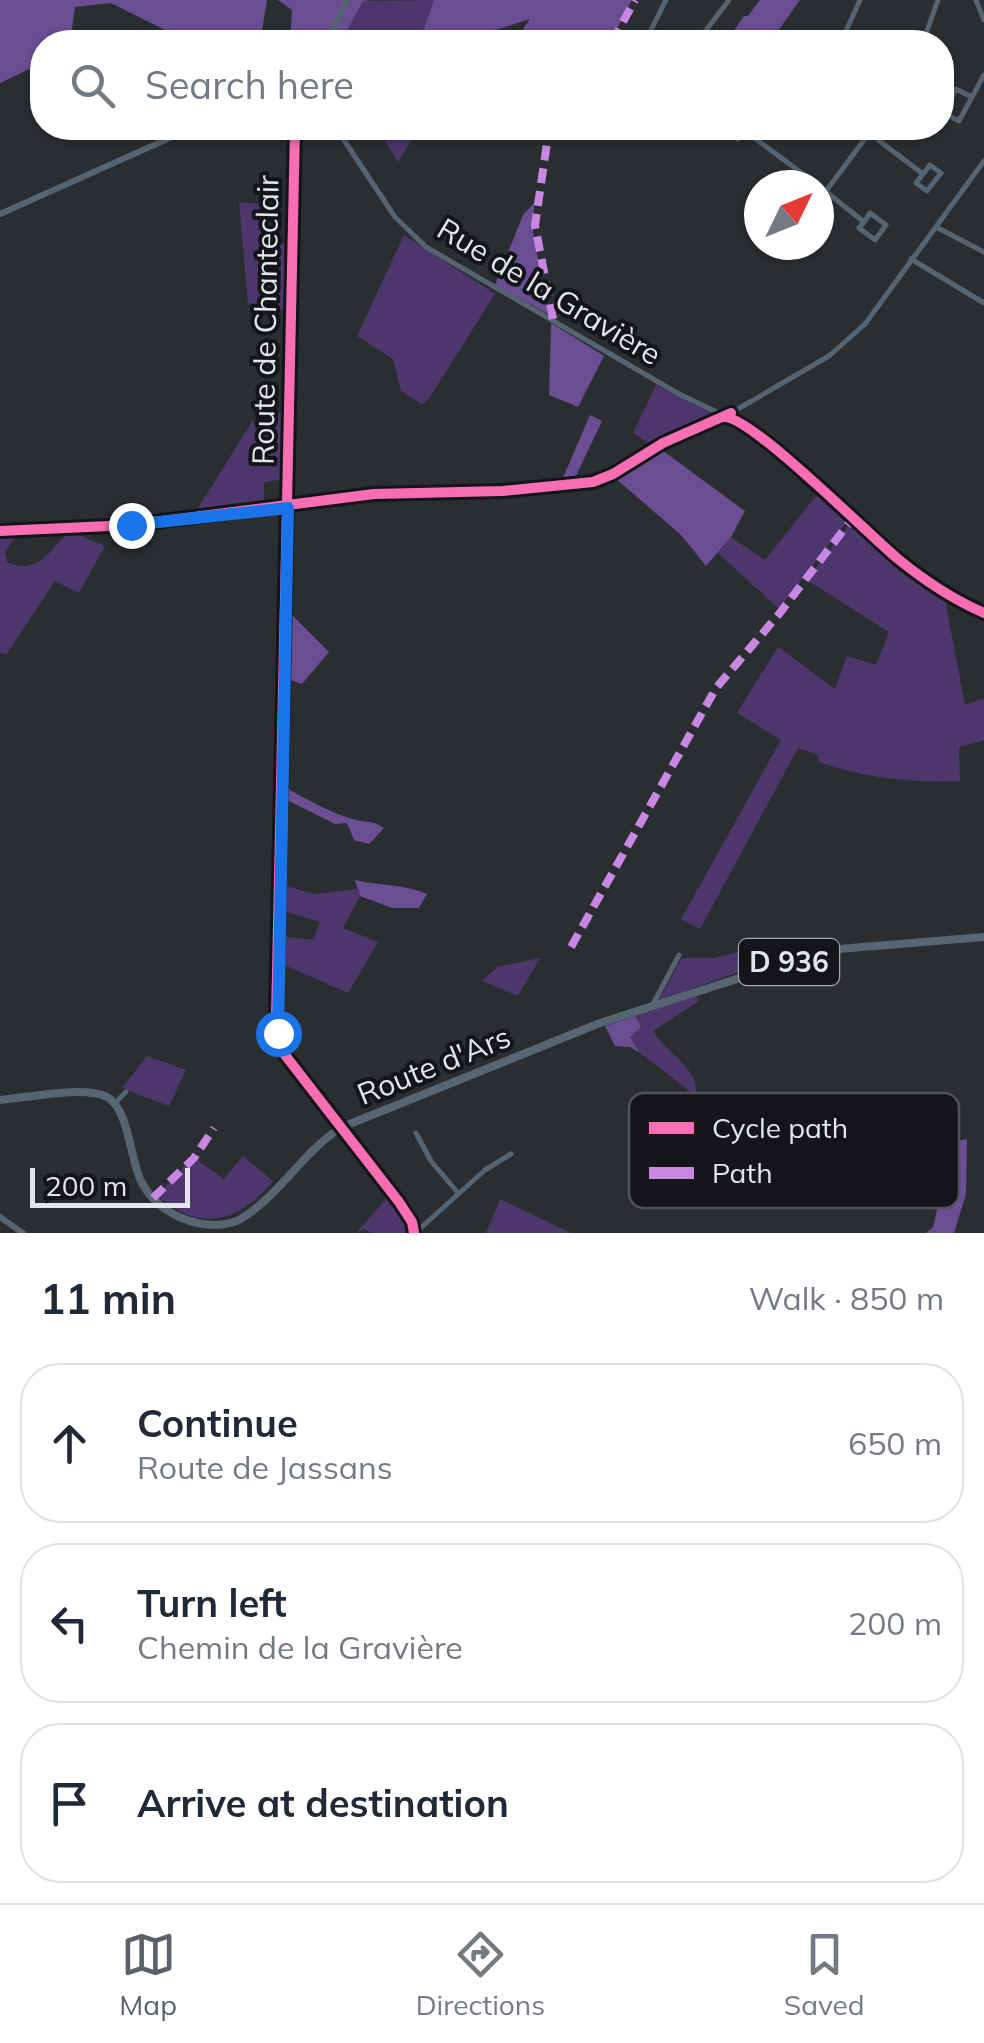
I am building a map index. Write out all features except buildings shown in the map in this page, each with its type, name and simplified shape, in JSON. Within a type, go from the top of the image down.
[{"type":"main road","name":"Route d'Ars","points":[[115,1103],[140,1180],[148,1192],[189,1225],[222,1228],[252,1211],[320,1141],[340,1128],[652,1006],[838,948],[984,938]]},
{"type":"main road","points":[[0,1100],[86,1092],[115,1103]]},
{"type":"street","points":[[333,30],[347,0]]},
{"type":"street","points":[[651,30],[666,0]]},
{"type":"street","points":[[705,30],[729,0]]},
{"type":"street","points":[[846,30],[860,0]]},
{"type":"street","points":[[927,30],[938,0]]},
{"type":"street","points":[[976,0],[984,20]]},
{"type":"street","points":[[954,118],[959,121],[984,75]]},
{"type":"street","points":[[954,93],[956,89],[972,97]]},
{"type":"street","points":[[0,214],[165,140]]},
{"type":"street","name":"Route de Chanteclair","points":[[273,1054],[278,1033],[296,140]]},
{"type":"street","name":"Rue de la Gravière","points":[[344,140],[395,218],[426,247],[679,394],[718,412],[730,413],[846,344],[912,260]]},
{"type":"street","points":[[760,140],[799,170]]},
{"type":"street","points":[[834,180],[864,140]]},
{"type":"street","points":[[883,140],[923,174]]},
{"type":"street","points":[[984,160],[912,260],[984,303]]},
{"type":"street","points":[[930,165],[941,173],[926,192],[916,183],[923,174],[930,165]]},
{"type":"street","points":[[834,198],[864,222]]},
{"type":"street","points":[[870,213],[886,225],[875,240],[860,228],[864,222],[870,213]]},
{"type":"street","points":[[936,228],[984,252]]},
{"type":"street","points":[[0,531],[131,525],[287,511]]},
{"type":"street","points":[[652,1006],[678,956]]},
{"type":"street","points":[[278,1033],[285,1054],[399,1202],[415,1233],[485,1170],[511,1154]]},
{"type":"street","points":[[115,1103],[126,1092]]},
{"type":"street","points":[[416,1134],[439,1172],[458,1193]]},
{"type":"street","points":[[0,1218],[23,1233]]},
{"type":"shaded area","points":[[0,0],[267,0],[262,30],[165,30],[111,3],[75,7],[72,30],[30,30],[30,69],[0,83]]},
{"type":"shaded area","points":[[278,0],[372,0],[363,1],[347,30],[291,30],[292,10]]},
{"type":"shaded area","points":[[434,0],[423,30],[347,30],[363,1]]},
{"type":"shaded area","points":[[434,0],[632,0],[616,30],[524,30],[530,19],[495,30],[423,30]]},
{"type":"shaded area","points":[[760,0],[800,0],[779,30],[734,30]]},
{"type":"shaded area","points":[[384,140],[412,140],[398,162]]},
{"type":"shaded area","points":[[239,202],[259,204],[267,244],[287,244],[289,311],[248,303]]},
{"type":"shaded area","points":[[534,203],[533,232],[548,314],[495,285],[523,215]]},
{"type":"shaded area","points":[[404,235],[495,294],[422,404],[401,391],[393,359],[357,336]]},
{"type":"shaded area","points":[[551,323],[604,356],[578,407],[549,395]]},
{"type":"shaded area","points":[[656,385],[720,416],[654,446],[633,433]]},
{"type":"shaded area","points":[[285,409],[285,479],[264,482],[264,508],[192,518],[253,420],[255,427]]},
{"type":"shaded area","points":[[590,415],[602,421],[574,480],[562,480]]},
{"type":"shaded area","points":[[659,448],[745,511],[731,537],[706,566],[681,535],[614,477]]},
{"type":"shaded area","points":[[819,492],[848,520],[779,609],[718,553],[731,537],[765,560]]},
{"type":"shaded area","points":[[851,522],[890,557],[949,600],[946,605],[965,705],[984,698],[984,740],[959,747],[960,781],[871,776],[819,762],[818,755],[798,748],[700,929],[681,919],[781,740],[737,713],[778,647],[835,689],[847,656],[876,665],[889,632],[807,580]]},
{"type":"shaded area","points":[[69,531],[105,546],[79,593],[55,581],[6,655],[0,652],[0,535],[18,533],[5,552],[7,562],[26,566],[42,559]]},
{"type":"shaded area","points":[[288,611],[329,652],[302,684],[288,679]]},
{"type":"shaded area","points":[[286,788],[336,813],[384,828],[369,844],[354,840],[347,823],[335,824],[285,799]]},
{"type":"shaded area","points":[[355,880],[427,894],[419,908],[392,908],[360,896]]},
{"type":"shaded area","points":[[282,885],[315,894],[357,889],[360,896],[343,928],[378,942],[348,993],[282,964],[281,936],[313,940],[320,922],[281,910]]},
{"type":"shaded area","points":[[744,951],[753,957],[752,967],[658,1001],[682,958],[713,958]]},
{"type":"shaded area","points":[[540,958],[518,996],[482,981],[497,967]]},
{"type":"shaded area","points":[[697,996],[699,1001],[653,1031],[688,1069],[696,1093],[640,1053],[630,1037],[640,1027],[635,1016]]},
{"type":"shaded area","points":[[635,1016],[641,1027],[630,1037],[640,1053],[630,1047],[615,1046],[605,1026]]},
{"type":"shaded area","points":[[147,1056],[186,1070],[169,1106],[122,1088]]},
{"type":"shaded area","points":[[967,1139],[966,1194],[954,1233],[926,1233],[933,1227],[938,1208],[959,1208],[959,1141]]},
{"type":"shaded area","points":[[243,1156],[273,1181],[232,1214],[204,1219],[173,1208],[157,1196],[193,1157],[224,1179]]},
{"type":"shaded area","points":[[387,1198],[409,1227],[405,1233],[371,1233],[365,1229],[356,1233]]},
{"type":"shaded area","points":[[500,1199],[571,1233],[486,1233]]},
{"type":"marked path","points":[[619,30],[635,0]]},
{"type":"marked path","points":[[548,140],[535,225],[553,319]]},
{"type":"marked path","points":[[571,947],[716,688],[852,519],[858,524]]},
{"type":"marked path","points":[[153,1198],[194,1158],[214,1128]]},
{"type":"cycle path","points":[[295,140],[276,1019],[285,1055],[399,1202],[414,1233]]},
{"type":"cycle path","points":[[0,531],[131,525],[374,494],[503,491],[593,482],[663,443],[731,413]]},
{"type":"cycle path","points":[[724,417],[759,435],[918,575],[984,613]]},
{"type":"route","points":[[131,525],[288,508],[278,1033]]}]
